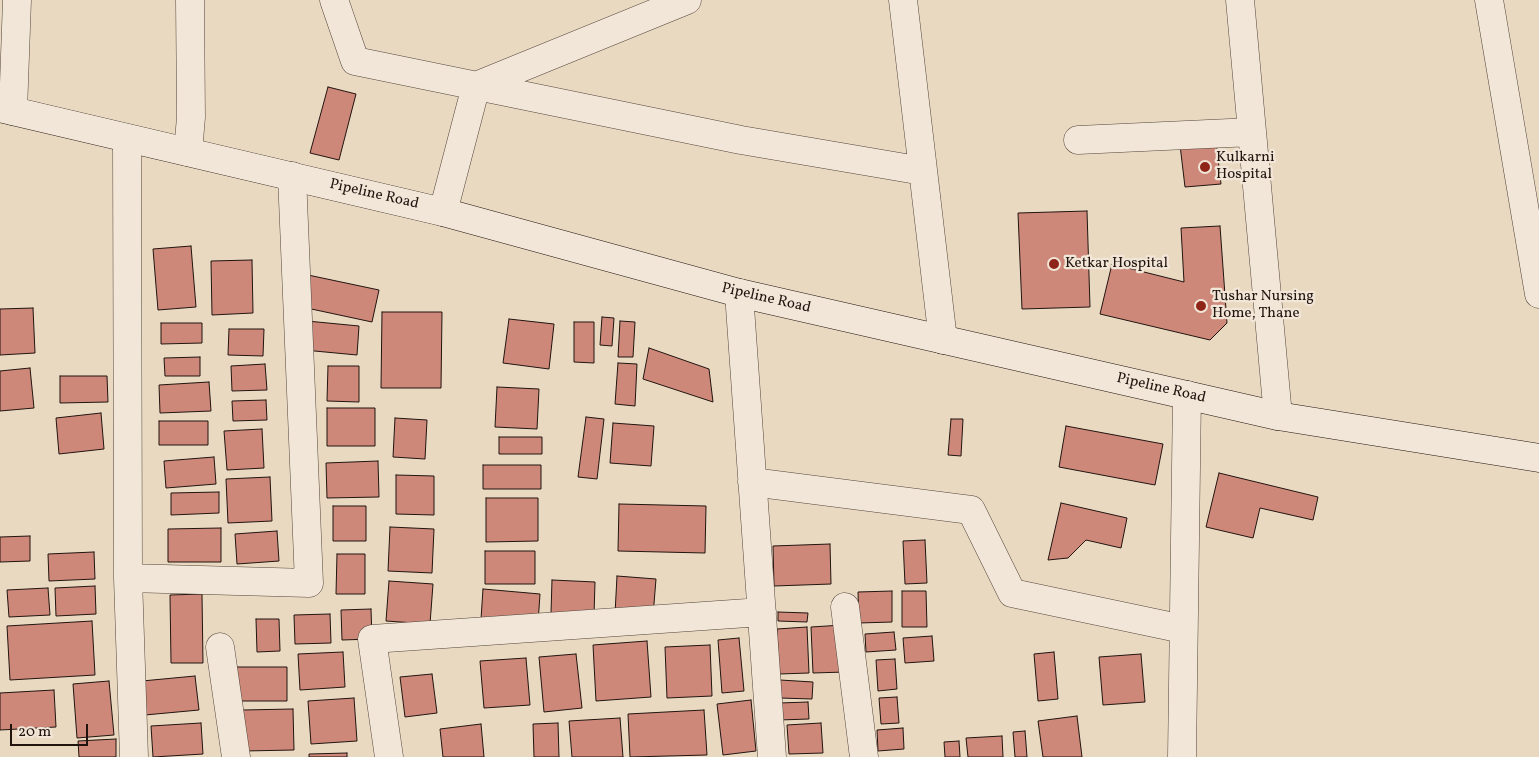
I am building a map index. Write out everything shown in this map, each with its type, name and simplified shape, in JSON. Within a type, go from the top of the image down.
[{"type":"street","points":[[6,109],[17,0]]},
{"type":"street","points":[[188,152],[191,117],[190,0]]},
{"type":"street","points":[[334,0],[354,61],[741,140],[923,171]]},
{"type":"street","points":[[476,86],[687,0]]},
{"type":"street","points":[[903,0],[943,340]]},
{"type":"street","points":[[1240,0],[1278,416]]},
{"type":"street","points":[[1489,0],[1539,294]]},
{"type":"street","points":[[443,212],[476,86]]},
{"type":"street","name":"Pipeline Road","points":[[6,109],[443,212],[739,293],[943,340],[1278,416],[1539,458]]},
{"type":"street","points":[[1078,140],[1252,132]]},
{"type":"street","points":[[127,138],[128,578],[134,757]]},
{"type":"street","points":[[128,578],[309,583],[292,176]]},
{"type":"street","points":[[739,293],[772,757]]},
{"type":"street","points":[[1182,757],[1187,395]]},
{"type":"street","points":[[752,482],[971,510],[1012,593],[1184,629]]},
{"type":"street","points":[[845,607],[864,757]]},
{"type":"street","points":[[389,757],[372,639],[762,612]]},
{"type":"street","points":[[220,647],[236,757]]},
{"type":"building","points":[[328,87],[356,94],[339,160],[310,153]]},
{"type":"building","points":[[1216,141],[1221,184],[1185,187],[1180,145]]},
{"type":"building","points":[[1087,211],[1090,307],[1022,309],[1018,213]]},
{"type":"building","points":[[1220,226],[1227,323],[1210,340],[1100,314],[1112,264],[1184,282],[1181,228]]},
{"type":"building","points":[[191,246],[196,307],[158,310],[153,249]]},
{"type":"building","points":[[252,260],[253,313],[212,315],[211,261]]},
{"type":"building","points":[[308,275],[379,290],[372,322],[302,307]]},
{"type":"building","points":[[33,308],[35,353],[0,355],[0,309]]},
{"type":"building","points":[[382,312],[442,312],[441,388],[381,388]]},
{"type":"building","points":[[602,317],[614,318],[612,346],[600,345]]},
{"type":"building","points":[[509,319],[554,324],[549,369],[503,363]]},
{"type":"building","points":[[307,321],[359,326],[357,355],[304,350]]},
{"type":"building","points":[[620,321],[635,322],[633,357],[618,357]]},
{"type":"building","points":[[574,322],[594,322],[594,363],[574,362]]},
{"type":"building","points":[[161,323],[202,323],[202,343],[161,344]]},
{"type":"building","points":[[229,329],[264,329],[263,356],[228,355]]},
{"type":"building","points":[[649,348],[709,369],[713,402],[643,379]]},
{"type":"building","points":[[200,357],[200,376],[165,376],[164,358]]},
{"type":"building","points":[[618,363],[637,364],[635,406],[615,404]]},
{"type":"building","points":[[265,364],[267,390],[232,391],[231,366]]},
{"type":"building","points":[[328,366],[359,366],[359,402],[327,401]]},
{"type":"building","points":[[30,368],[34,408],[0,411],[0,371]]},
{"type":"building","points":[[60,376],[107,376],[108,402],[60,403]]},
{"type":"building","points":[[209,382],[211,411],[160,413],[159,385]]},
{"type":"building","points":[[497,387],[539,389],[537,429],[495,427]]},
{"type":"building","points":[[266,400],[267,420],[233,421],[232,401]]},
{"type":"building","points":[[327,408],[375,408],[375,446],[327,446]]},
{"type":"building","points":[[101,413],[104,449],[59,454],[56,418]]},
{"type":"building","points":[[586,417],[604,419],[597,479],[578,477]]},
{"type":"building","points":[[395,418],[427,420],[425,459],[393,457]]},
{"type":"building","points":[[951,419],[963,419],[961,456],[948,455]]},
{"type":"building","points":[[159,421],[208,421],[208,445],[159,445]]},
{"type":"building","points":[[613,423],[654,426],[651,466],[610,463]]},
{"type":"building","points":[[1066,426],[1163,444],[1155,485],[1059,467]]},
{"type":"building","points":[[262,429],[264,468],[227,470],[224,431]]},
{"type":"building","points":[[499,437],[542,437],[542,454],[499,454]]},
{"type":"building","points":[[214,457],[216,484],[166,488],[164,461]]},
{"type":"building","points":[[378,461],[379,497],[327,498],[326,463]]},
{"type":"building","points":[[483,465],[541,465],[541,489],[483,489]]},
{"type":"building","points":[[1219,473],[1318,497],[1313,520],[1260,508],[1253,538],[1206,527]]},
{"type":"building","points":[[396,475],[434,476],[434,515],[396,514]]},
{"type":"building","points":[[270,477],[272,521],[228,523],[226,479]]},
{"type":"building","points":[[219,492],[219,513],[171,515],[171,493]]},
{"type":"building","points":[[486,498],[538,498],[538,541],[486,542]]},
{"type":"building","points":[[1061,503],[1127,518],[1121,548],[1086,540],[1068,558],[1048,560]]},
{"type":"building","points":[[619,504],[706,506],[705,553],[618,551]]},
{"type":"building","points":[[333,506],[366,506],[366,541],[333,541]]},
{"type":"building","points":[[390,527],[434,529],[432,573],[388,571]]},
{"type":"building","points":[[221,528],[221,562],[168,562],[168,529]]},
{"type":"building","points":[[277,531],[279,561],[237,564],[235,534]]},
{"type":"building","points":[[30,536],[30,561],[0,562],[0,537]]},
{"type":"building","points":[[925,540],[927,583],[905,584],[903,541]]},
{"type":"building","points":[[830,544],[831,584],[774,586],[773,546]]},
{"type":"building","points":[[485,551],[535,551],[535,584],[485,584]]},
{"type":"building","points":[[94,552],[95,579],[49,581],[48,554]]},
{"type":"building","points":[[337,554],[365,554],[365,594],[336,594]]},
{"type":"building","points":[[617,576],[656,579],[653,616],[615,614]]},
{"type":"building","points":[[552,580],[595,582],[594,615],[551,613]]},
{"type":"building","points":[[389,581],[433,584],[430,624],[386,621]]},
{"type":"building","points":[[95,586],[96,614],[56,616],[55,588]]},
{"type":"building","points":[[48,588],[50,615],[9,617],[7,590]]},
{"type":"building","points":[[483,589],[540,594],[538,623],[481,619]]},
{"type":"building","points":[[892,591],[892,622],[859,623],[858,592]]},
{"type":"building","points":[[902,591],[926,591],[927,627],[902,627]]},
{"type":"building","points":[[202,594],[203,663],[171,663],[170,595]]},
{"type":"building","points":[[371,609],[372,639],[342,640],[341,610]]},
{"type":"building","points":[[778,612],[808,613],[807,622],[778,621]]},
{"type":"building","points":[[330,614],[331,643],[295,644],[294,615]]},
{"type":"building","points":[[256,619],[279,619],[280,651],[257,652]]},
{"type":"building","points":[[92,621],[95,675],[10,680],[7,626]]},
{"type":"building","points":[[843,625],[845,672],[813,673],[811,627]]},
{"type":"building","points":[[807,627],[809,673],[779,674],[777,629]]},
{"type":"building","points":[[894,632],[896,650],[866,652],[865,634]]},
{"type":"building","points":[[932,636],[934,661],[905,663],[903,638]]},
{"type":"building","points":[[739,638],[744,691],[722,693],[718,640]]},
{"type":"building","points":[[647,641],[651,697],[596,701],[593,645]]},
{"type":"building","points":[[710,645],[712,696],[667,698],[665,647]]},
{"type":"building","points":[[343,652],[345,687],[300,690],[298,654]]},
{"type":"building","points":[[1054,652],[1058,699],[1038,701],[1034,654]]},
{"type":"building","points":[[576,654],[582,708],[544,712],[539,657]]},
{"type":"building","points":[[1141,654],[1145,702],[1103,705],[1099,657]]},
{"type":"building","points":[[526,658],[530,705],[484,708],[480,661]]},
{"type":"building","points":[[895,659],[897,689],[878,691],[876,660]]},
{"type":"building","points":[[236,667],[287,667],[287,701],[236,701]]},
{"type":"building","points":[[432,674],[437,713],[405,717],[400,677]]},
{"type":"building","points":[[195,676],[199,710],[145,715],[142,681]]},
{"type":"building","points":[[780,680],[813,682],[812,699],[780,698]]},
{"type":"building","points":[[109,681],[114,735],[77,738],[73,684]]},
{"type":"building","points":[[54,690],[56,727],[0,730],[0,693]]},
{"type":"building","points":[[897,697],[899,723],[881,724],[879,698]]},
{"type":"building","points":[[354,698],[357,741],[311,744],[308,701]]},
{"type":"building","points":[[751,700],[756,751],[723,755],[717,704]]},
{"type":"building","points":[[808,702],[809,719],[779,720],[779,703]]},
{"type":"building","points":[[293,709],[294,750],[244,751],[243,710]]},
{"type":"building","points":[[704,710],[707,755],[630,757],[628,714]]},
{"type":"building","points":[[1077,716],[1082,757],[1043,757],[1038,721]]},
{"type":"building","points":[[620,718],[623,757],[572,757],[569,721]]},
{"type":"building","points":[[201,723],[203,754],[153,757],[151,726]]},
{"type":"building","points":[[558,723],[559,757],[534,757],[533,724]]},
{"type":"building","points":[[821,723],[823,753],[789,754],[787,725]]},
{"type":"building","points":[[481,724],[484,757],[443,757],[440,729]]},
{"type":"building","points":[[903,728],[904,749],[878,751],[877,730]]},
{"type":"building","points":[[1025,731],[1027,757],[1015,757],[1013,732]]},
{"type":"building","points":[[1002,736],[1003,757],[968,757],[966,738]]},
{"type":"building","points":[[116,739],[116,757],[79,757],[78,741]]},
{"type":"building","points":[[959,741],[960,757],[945,757],[944,742]]},
{"type":"building","points":[[347,753],[347,757],[309,757],[309,754]]},
{"type":"place","name":"Kulkarni Hospital","points":[[1205,167]]},
{"type":"place","name":"Ketkar Hospital","points":[[1054,264]]},
{"type":"place","name":"Tushar Nursing Home, Thane","points":[[1201,306]]}]
